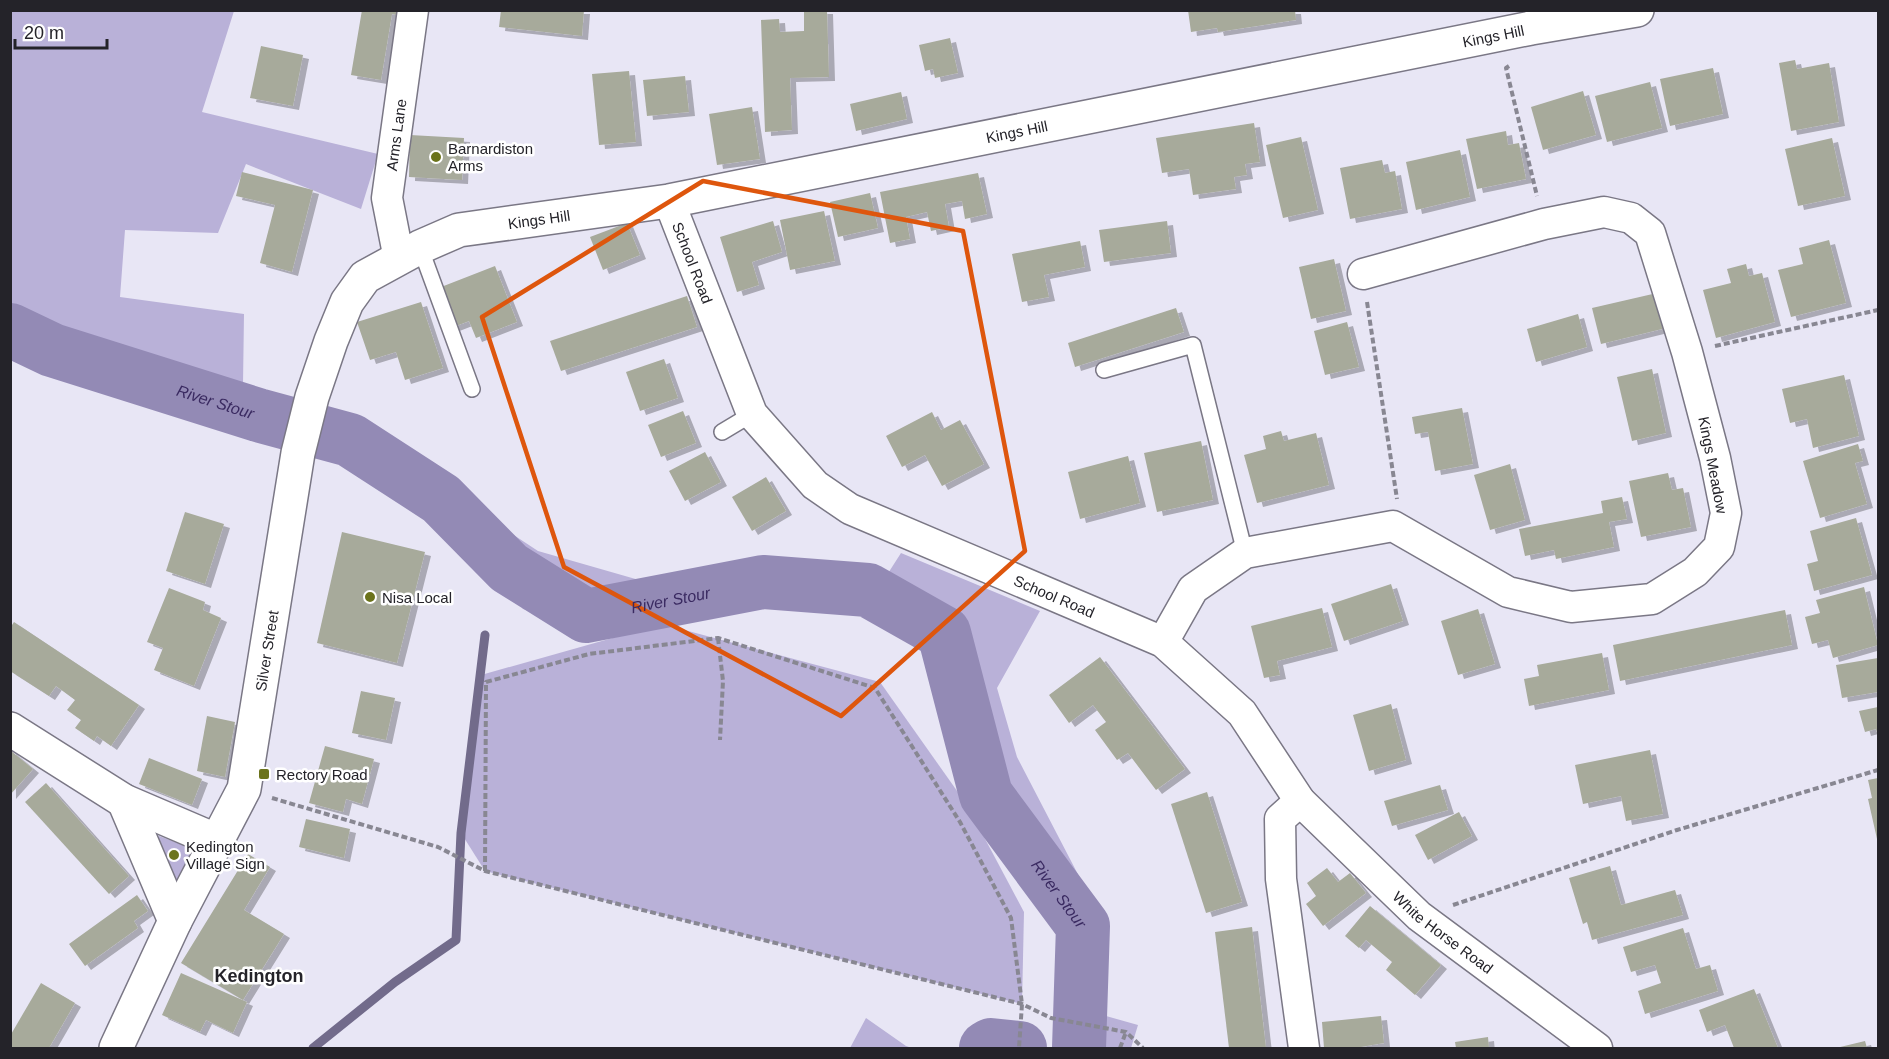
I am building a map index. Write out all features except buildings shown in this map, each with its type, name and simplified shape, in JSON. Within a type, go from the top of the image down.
[{"type":"street","name":"Arms Lane","points":[[409,253],[387,198],[413,10]]},
{"type":"street","name":"Kings Hill","points":[[409,253],[459,230],[669,201],[1520,30],[1637,10]]},
{"type":"street","name":"School Road","points":[[669,201],[752,414],[815,485],[850,509],[1163,642],[1242,713],[1300,801]]},
{"type":"street","name":"Kings Meadow","points":[[1363,274],[1544,224],[1604,212],[1630,219],[1650,233],[1687,352],[1715,459],[1726,513],[1719,547],[1695,572],[1652,599],[1571,608],[1508,592],[1393,526]]},
{"type":"street","name":"Silver Street","points":[[116,1048],[174,921],[244,789],[298,453],[312,397],[347,302],[365,277],[409,253]]},
{"type":"street","points":[[1163,642],[1193,589],[1245,553],[1393,526]]},
{"type":"street","points":[[10,729],[124,801],[215,840]]},
{"type":"street","points":[[124,801],[174,921]]},
{"type":"street","points":[[1300,801],[1280,819],[1281,879],[1304,1048]]},
{"type":"street","name":"White Horse Road","points":[[1300,801],[1419,916],[1597,1048]]},
{"type":"lane","points":[[409,253],[472,389]]},
{"type":"lane","points":[[1104,370],[1193,345],[1245,553]]},
{"type":"lane","points":[[722,432],[752,414]]},
{"type":"path","points":[[1516,62],[1506,68],[1544,224]]},
{"type":"path","points":[[1363,274],[1398,507],[1393,526]]},
{"type":"path","points":[[1687,352],[1878,310]]},
{"type":"path","points":[[485,871],[486,682],[589,654],[718,638],[875,688],[960,822],[1011,918],[1022,1004],[1019,1048]]},
{"type":"path","points":[[718,638],[723,681],[720,740]]},
{"type":"path","points":[[1419,916],[1677,830],[1878,770]]},
{"type":"path","points":[[244,789],[438,847],[485,871],[1022,1004],[1051,1018],[1126,1032],[1143,1048]]},
{"type":"path","points":[[1120,1048],[1126,1032]]},
{"type":"highlighted area","points":[[703,181],[963,231],[1025,551],[841,716],[564,567],[482,317]]},
{"type":"shaded area","points":[[10,11],[234,11],[202,112],[378,154],[361,209],[246,164],[218,233],[125,230],[120,297],[244,314],[243,384],[297,399],[286,442],[257,426],[49,368],[11,354]]},
{"type":"shaded area","points":[[321,415],[376,445],[538,551],[639,580],[744,565],[885,578],[901,553],[1040,611],[997,688],[1017,757],[1097,911],[1106,1016],[1072,999],[1075,958],[1060,906],[976,798],[931,655],[893,619],[845,602],[766,597],[633,625],[580,627],[523,609],[489,564],[452,527],[338,458],[317,449]]},
{"type":"shaded area","points":[[662,624],[880,682],[967,805],[1024,912],[1022,1004],[485,871],[461,833],[481,675]]},
{"type":"shaded area","points":[[159,836],[194,849],[181,879],[175,883],[156,839]]},
{"type":"shaded area","points":[[1106,1016],[1138,1025],[1131,1048],[1098,1048]]},
{"type":"shaded area","points":[[866,1018],[906,1046],[912,1048],[850,1048]]},
{"type":"waterway","name":"River Stour","points":[[10,330],[52,350],[258,415],[350,440],[441,499],[509,568],[586,616],[763,582],[868,590],[944,633],[986,795],[1083,926],[1079,1048]]},
{"type":"waterway","points":[[313,1048],[395,982],[456,940],[461,833],[485,635]]},
{"type":"waterway","name":"River Stour","points":[[986,1048],[991,1045],[1020,1048]]},
{"type":"place","name":"Barnardiston Arms","points":[[436,157]]},
{"type":"place","name":"Nisa Local","points":[[370,597]]},
{"type":"place","name":"Rectory Road","points":[[264,774]]},
{"type":"place","name":"Kedington Village Sign","points":[[174,855]]},
{"type":"district","name":"Kedington","points":[[259,976]]}]
